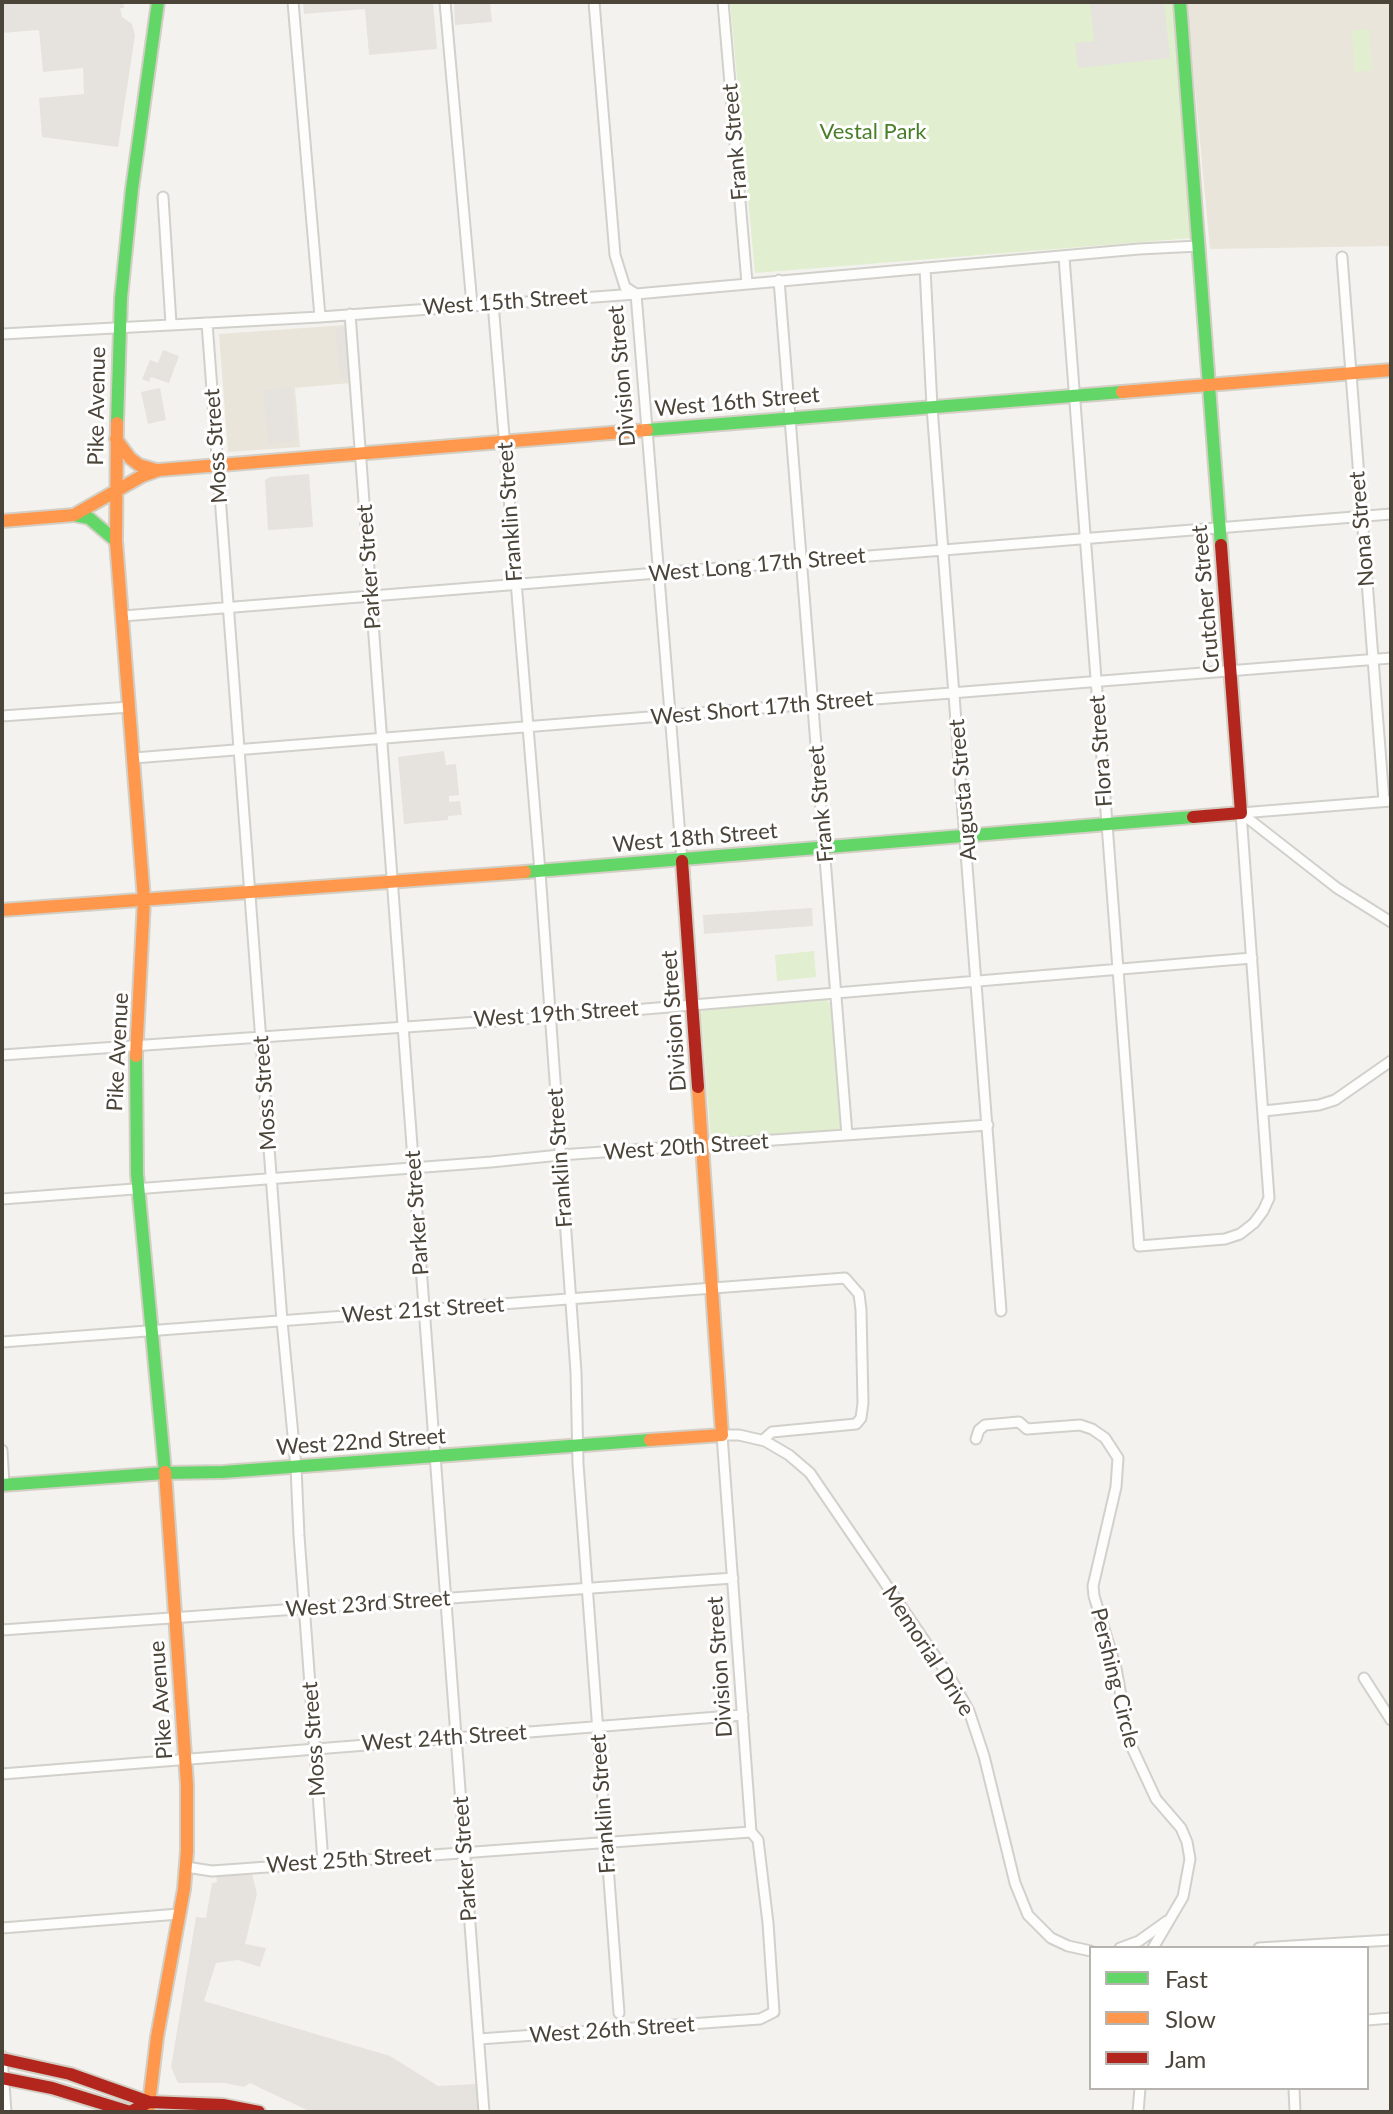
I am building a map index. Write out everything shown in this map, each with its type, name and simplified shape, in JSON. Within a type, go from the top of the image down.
[{"type":"street","name":"Pike Avenue","points":[[148,2107],[186,1867],[188,1818],[165,1473],[138,1189],[136,1046],[144,900],[116,541],[116,439],[119,326],[132,189],[158,2]]},
{"type":"street","points":[[293,2],[320,317]]},
{"type":"street","points":[[445,2],[472,305]]},
{"type":"street","name":"Division Street","points":[[594,2],[615,255],[625,287],[636,294],[693,1003],[751,1832],[758,1840],[774,2008],[768,2017],[746,2021]]},
{"type":"street","name":"Frank Street","points":[[723,2],[747,283]]},
{"type":"street","name":"Crutcher Street","points":[[1180,2],[1270,1193]]},
{"type":"street","points":[[163,197],[171,324]]},
{"type":"street","name":"West 15th Street","points":[[2,334],[320,317],[636,294],[1199,246]]},
{"type":"street","name":"Flora Street","points":[[1064,257],[1139,1246],[1225,1239],[1240,1234],[1263,1211],[1270,1193]]},
{"type":"street","name":"Nona Street","points":[[1342,257],[1373,659],[1388,801]]},
{"type":"street","name":"Augusta Street","points":[[925,268],[932,407],[1001,1311]]},
{"type":"street","name":"Frank Street","points":[[779,280],[847,1135]]},
{"type":"street","name":"Franklin Street","points":[[493,303],[540,872],[587,1588],[619,2013]]},
{"type":"street","name":"Parker Street","points":[[350,314],[484,2112]]},
{"type":"street","name":"Moss Street","points":[[207,323],[282,1321],[296,1467],[323,1862]]},
{"type":"street","name":"West 16th Street","points":[[2,521],[74,515],[142,476],[159,470],[1391,370]]},
{"type":"street","points":[[116,439],[139,465],[159,470]]},
{"type":"street","name":"West Long 17th Street","points":[[123,616],[1391,514]]},
{"type":"street","points":[[74,515],[89,518],[116,541]]},
{"type":"street","name":"West Short 17th Street","points":[[134,758],[1391,658]]},
{"type":"street","points":[[2,716],[130,707]]},
{"type":"street","name":"West 18th Street","points":[[2,910],[682,861],[824,846],[1388,801]]},
{"type":"street","points":[[1241,813],[1337,888],[1391,922]]},
{"type":"street","name":"West 19th Street","points":[[2,1055],[550,1017],[1252,958]]},
{"type":"street","points":[[1264,1111],[1319,1105],[1335,1100],[1391,1061]]},
{"type":"street","name":"West 20th Street","points":[[2,1199],[988,1125]]},
{"type":"street","name":"West 21st Street","points":[[2,1342],[845,1278],[859,1294],[861,1310],[861,1418],[856,1424],[772,1432],[763,1440]]},
{"type":"street","name":"Pershing Circle","points":[[976,1439],[985,1425],[1019,1422],[1027,1429],[1080,1425],[1105,1438],[1115,1451],[1118,1477],[1093,1586],[1094,1596],[1116,1668],[1129,1741],[1156,1799],[1181,1828],[1190,1859],[1188,1877],[1175,1913],[1154,1946]]},
{"type":"street","name":"Memorial Drive","points":[[722,1435],[763,1440],[789,1455],[810,1473],[952,1681],[969,1711],[984,1756],[1015,1883],[1028,1915],[1051,1938],[1089,1951]]},
{"type":"street","name":"West 22nd Street","points":[[3,1485],[722,1435]]},
{"type":"street","points":[[2,1450],[3,1485]]},
{"type":"street","name":"West 23rd Street","points":[[2,1630],[733,1578]]},
{"type":"street","points":[[1364,1678],[1391,1720]]},
{"type":"street","name":"West 24th Street","points":[[2,1774],[743,1715]]},
{"type":"street","name":"West 25th Street","points":[[186,1867],[212,1871],[751,1832]]},
{"type":"street","points":[[1125,1946],[1150,1935],[1175,1913]]},
{"type":"street","points":[[2,1928],[179,1914]]},
{"type":"street","points":[[1292,1946],[1391,1940]]},
{"type":"street","points":[[1369,2020],[1391,2018]]},
{"type":"street","name":"West 26th Street","points":[[479,2039],[746,2021]]},
{"type":"street","points":[[6,2112],[2,2058],[70,2074],[148,2107]]},
{"type":"street","points":[[3,2078],[52,2088],[130,2112],[148,2107],[223,2105],[259,2112]]},
{"type":"street","points":[[1138,2112],[1140,2090]]},
{"type":"street","points":[[1294,2090],[1295,2112]]},
{"type":"shaded area","points":[[2,2],[123,2],[124,8],[120,8],[122,17],[132,24],[135,35],[118,147],[42,137],[39,98],[84,94],[83,68],[43,72],[39,30],[2,33]]},
{"type":"shaded area","points":[[303,2],[433,2],[437,49],[369,55],[365,9],[304,14]]},
{"type":"shaded area","points":[[454,2],[490,2],[492,22],[455,25]]},
{"type":"shaded area","points":[[1090,2],[1164,2],[1170,58],[1078,68],[1075,43],[1094,41]]},
{"type":"shaded area","points":[[1187,2],[1391,2],[1391,246],[1210,249]]},
{"type":"shaded area","points":[[346,325],[350,383],[295,388],[300,447],[228,452],[219,334]]},
{"type":"shaded area","points":[[346,327],[349,379],[341,380],[335,328]]},
{"type":"shaded area","points":[[163,350],[179,356],[169,383],[151,377],[149,382],[142,379],[150,360],[158,363]]},
{"type":"shaded area","points":[[292,386],[297,441],[268,444],[263,391]]},
{"type":"shaded area","points":[[160,388],[166,420],[148,424],[141,392]]},
{"type":"shaded area","points":[[309,474],[313,527],[268,530],[265,480]]},
{"type":"shaded area","points":[[444,751],[446,765],[456,764],[459,795],[449,796],[449,802],[460,801],[462,815],[448,816],[448,820],[404,824],[398,757]]},
{"type":"shaded area","points":[[812,908],[813,926],[704,934],[703,915]]},
{"type":"shaded area","points":[[252,1873],[257,1894],[245,1944],[266,1948],[260,1967],[238,1960],[216,1963],[204,2001],[390,2056],[438,2086],[476,2084],[480,2112],[311,2112],[250,2083],[244,2087],[225,2083],[178,2083],[171,2067],[196,1917],[206,1918],[212,1883],[217,1882],[216,1875]]},
{"type":"green space","name":"Vestal Park","points":[[730,2],[1175,2],[1193,238],[755,273]]},
{"type":"green space","points":[[1369,29],[1372,70],[1354,72],[1352,30]]},
{"type":"green space","points":[[814,951],[816,977],[777,981],[775,955]]},
{"type":"green space","points":[[826,1000],[831,1004],[842,1126],[838,1131],[711,1139],[703,1010]]},
{"type":"traffic: fast","points":[[117,423],[121,298],[132,189],[158,2]]},
{"type":"traffic: fast","points":[[1180,2],[1221,545]]},
{"type":"traffic: fast","points":[[647,430],[1122,392]]},
{"type":"traffic: fast","points":[[74,515],[89,518],[116,541]]},
{"type":"traffic: fast","points":[[525,872],[1193,817]]},
{"type":"traffic: fast","points":[[136,1056],[137,1174],[165,1472]]},
{"type":"traffic: fast","points":[[2,1485],[650,1440]]},
{"type":"traffic: slow","points":[[1122,392],[1391,370]]},
{"type":"traffic: slow","points":[[117,423],[116,541],[144,900],[136,1056]]},
{"type":"traffic: slow","points":[[2,521],[74,515],[142,476],[159,470],[647,430]]},
{"type":"traffic: slow","points":[[116,439],[139,465],[156,470]]},
{"type":"traffic: slow","points":[[2,910],[525,872]]},
{"type":"traffic: slow","points":[[650,1440],[722,1435],[698,1087]]},
{"type":"traffic: slow","points":[[148,2112],[157,2037],[184,1889],[187,1851],[187,1785],[165,1472]]},
{"type":"traffic: jam","points":[[1193,817],[1241,813],[1221,545]]},
{"type":"traffic: jam","points":[[682,861],[698,1087]]},
{"type":"traffic: jam","points":[[2,2059],[70,2074],[149,2102],[223,2105],[259,2112]]},
{"type":"traffic: jam","points":[[2,2078],[52,2088],[130,2112],[149,2102]]}]
